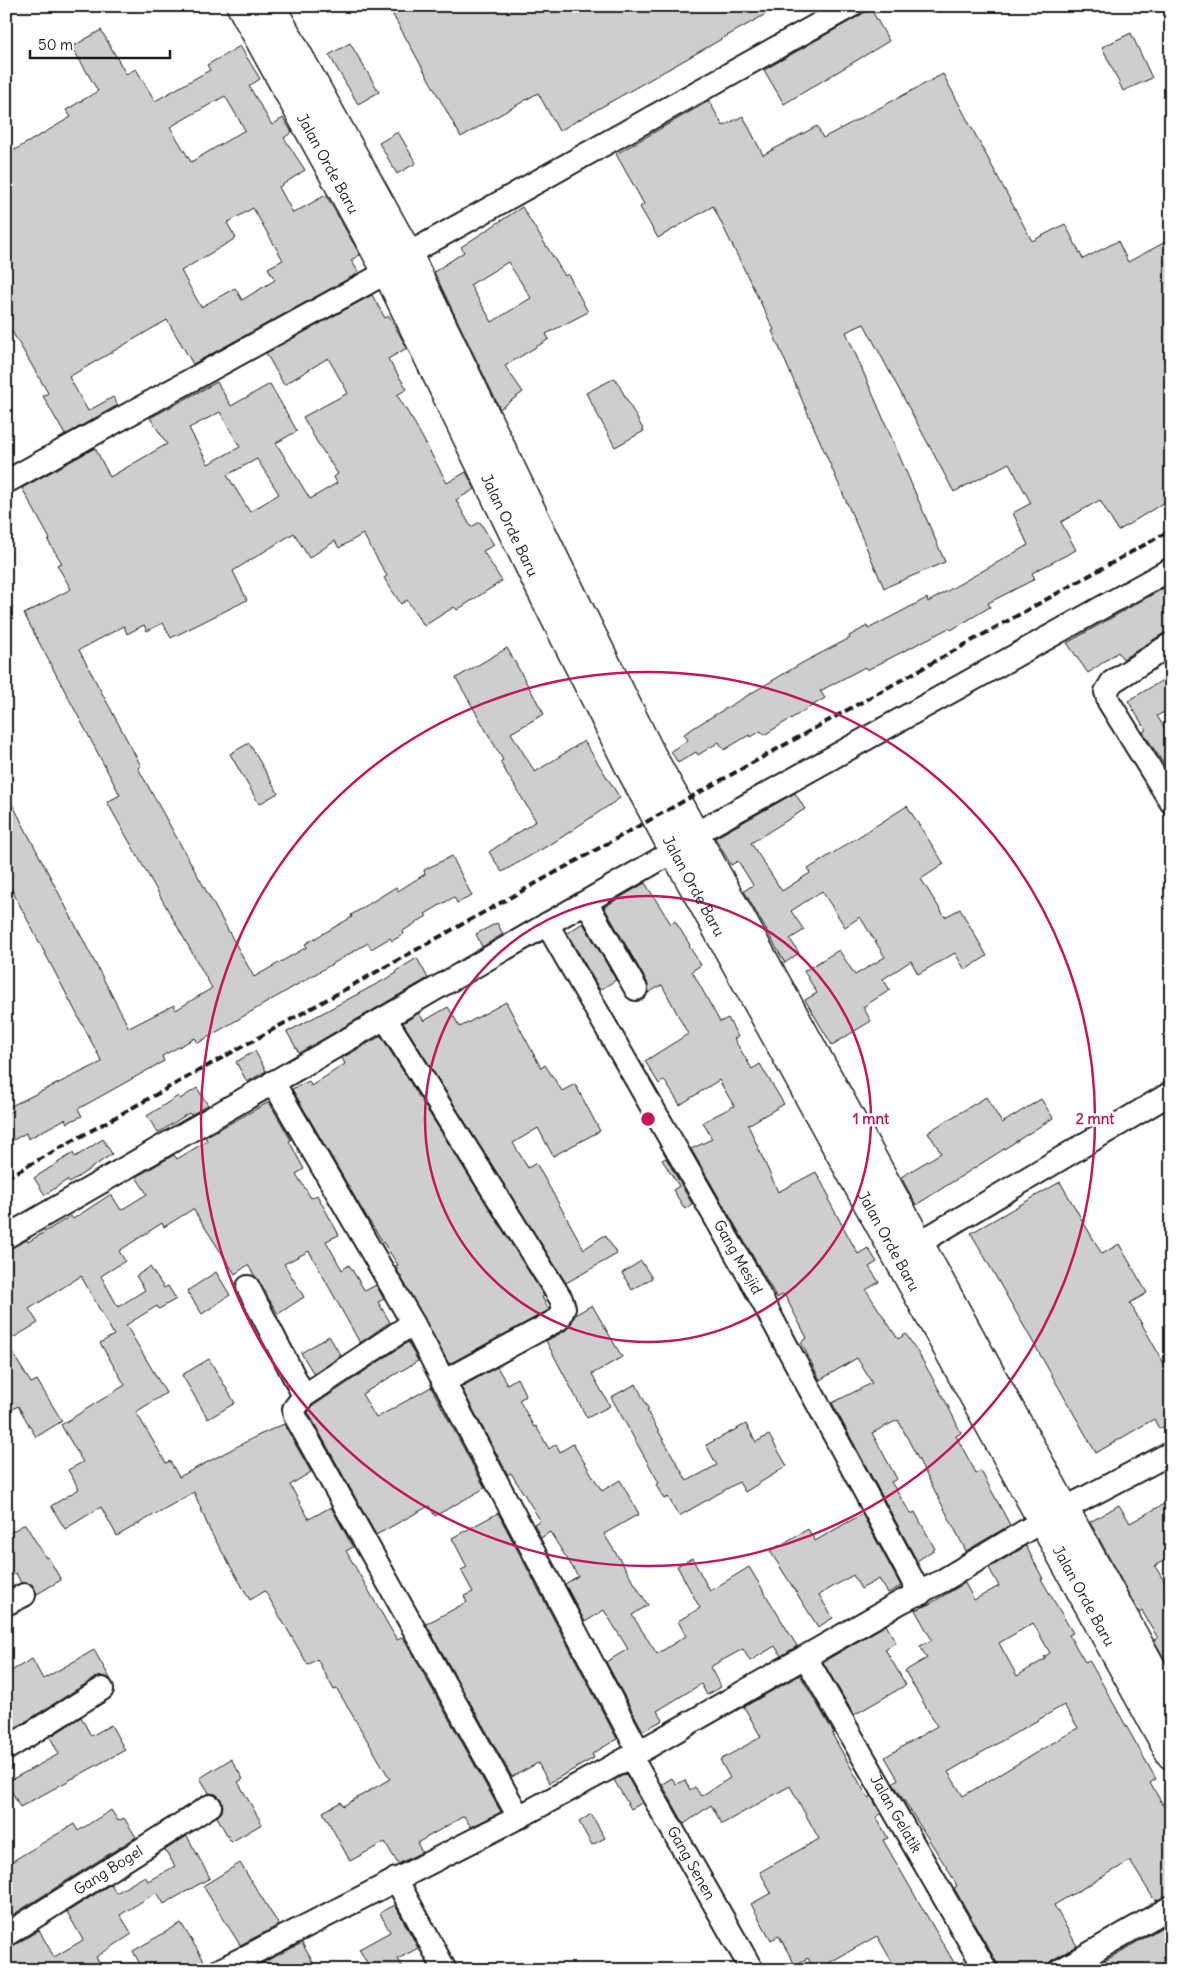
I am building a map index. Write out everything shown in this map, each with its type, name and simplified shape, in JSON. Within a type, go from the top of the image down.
[{"type":"main road","name":"Jalan Orde Baru","points":[[241,6],[273,36],[408,254],[484,443],[630,768],[674,851],[908,1251],[1053,1515],[1171,1755]]},
{"type":"main road","name":"Jalan Orde Baru","points":[[271,6],[273,36],[387,272],[484,443],[652,756],[696,834],[775,984],[908,1251]]},
{"type":"main road","name":"Jalan Orde Baru","points":[[1053,1515],[1171,1703]]},
{"type":"street","points":[[408,254],[851,6]]},
{"type":"street","points":[[6,482],[387,272]]},
{"type":"street","points":[[696,834],[1171,569]]},
{"type":"street","points":[[1168,790],[1109,702],[1106,692],[1112,682],[1171,644]]},
{"type":"street","points":[[6,1237],[674,851]]},
{"type":"street","points":[[586,902],[636,989]]},
{"type":"street","name":"Gang Mesjid","points":[[548,924],[750,1278],[920,1594]]},
{"type":"street","points":[[385,1018],[556,1291],[564,1308],[559,1319],[443,1382]]},
{"type":"street","name":"Gang Senen","points":[[273,1082],[413,1323],[635,1754],[752,1970]]},
{"type":"street","points":[[908,1251],[1171,1093]]},
{"type":"street","points":[[248,1287],[304,1396]]},
{"type":"street","points":[[413,1323],[304,1396],[294,1409],[297,1422],[518,1817]]},
{"type":"street","points":[[220,1970],[518,1817],[635,1754],[806,1658],[899,1603],[920,1594],[1053,1515],[1171,1453]]},
{"type":"street","name":"Jalan Gelatik","points":[[806,1658],[986,1970]]},
{"type":"street","points":[[6,1749],[102,1689]]},
{"type":"street","name":"Gang Bogel","points":[[6,1935],[210,1806]]},
{"type":"street","points":[[396,1879],[445,1970]]},
{"type":"street","points":[[1060,1970],[1171,1908]]},
{"type":"building","points":[[388,6],[780,6],[559,131],[538,93],[461,137]]},
{"type":"building","points":[[871,9],[889,41],[784,104],[764,70]]},
{"type":"building","points":[[101,30],[126,74],[136,69],[155,101],[210,70],[207,65],[240,46],[260,79],[249,86],[272,125],[283,118],[292,132],[284,138],[305,170],[279,187],[293,213],[326,195],[360,255],[351,260],[359,273],[193,364],[167,320],[69,377],[88,411],[113,397],[118,405],[65,435],[43,396],[48,393],[6,321],[6,155],[71,117],[66,110],[98,91],[72,47]],"holes":[[[225,96],[245,130],[191,162],[170,127]],[[253,208],[283,260],[268,268],[275,280],[242,300],[235,288],[201,307],[181,271],[236,238],[227,223]]]},
{"type":"building","points":[[1131,33],[1152,78],[1123,91],[1102,47]]},
{"type":"building","points":[[350,43],[379,92],[358,104],[329,55]]},
{"type":"building","points":[[943,74],[1032,241],[1065,224],[1083,259],[1118,241],[1128,262],[1171,239],[1171,498],[1118,531],[1100,500],[1061,522],[1076,550],[1032,573],[1035,579],[988,603],[990,607],[951,630],[949,628],[867,670],[865,667],[820,691],[825,698],[764,735],[761,731],[751,737],[749,735],[724,750],[719,742],[698,755],[696,752],[678,763],[671,751],[688,740],[684,734],[703,722],[802,663],[850,638],[849,636],[867,626],[868,629],[927,598],[928,602],[1028,545],[1013,513],[1031,503],[1009,463],[954,492],[864,324],[846,332],[945,562],[884,588],[772,331],[774,330],[713,206],[658,238],[640,207],[644,204],[616,154],[709,101],[723,126],[743,116],[763,155],[817,126],[823,138]]},
{"type":"building","points":[[398,132],[416,163],[397,174],[379,143]]},
{"type":"building","points":[[522,207],[565,276],[568,274],[588,312],[546,334],[549,339],[505,366],[523,392],[500,409],[434,272],[464,252],[461,247]],"holes":[[[508,262],[531,298],[492,322],[470,285]]]},
{"type":"building","points":[[372,295],[385,318],[389,316],[407,348],[388,359],[407,389],[397,395],[447,483],[466,472],[475,489],[456,500],[471,527],[480,522],[494,545],[483,551],[502,581],[457,610],[454,607],[424,626],[407,600],[401,604],[384,578],[387,576],[363,534],[339,548],[335,541],[309,558],[294,533],[233,571],[247,600],[171,638],[163,623],[147,631],[144,625],[127,634],[124,626],[79,650],[141,766],[138,768],[254,977],[307,947],[305,944],[352,917],[351,915],[396,887],[398,891],[425,874],[424,870],[452,856],[472,896],[457,903],[454,897],[425,914],[427,916],[403,931],[404,934],[392,941],[390,938],[371,949],[368,943],[198,1043],[195,1038],[162,1056],[164,1061],[78,1109],[82,1116],[67,1123],[65,1119],[28,1139],[26,1133],[6,1144],[6,1114],[13,1110],[11,1106],[102,1062],[6,879],[6,792],[129,1028],[174,1005],[176,1010],[212,988],[107,802],[120,795],[24,614],[71,589],[57,565],[62,563],[48,541],[50,539],[22,488],[95,448],[110,477],[167,444],[150,418],[217,382],[231,406],[270,384],[297,431],[276,443],[310,499],[337,483],[334,477],[338,474],[303,417],[348,393],[328,358],[284,385],[266,353]],"holes":[[[220,412],[240,447],[208,464],[189,428]],[[257,459],[279,494],[250,512],[227,475]]]},
{"type":"building","points":[[615,378],[644,431],[615,447],[586,393]]},
{"type":"building","points":[[1171,584],[1171,631],[1164,633],[1123,659],[1118,652],[1088,673],[1067,643]]},
{"type":"building","points":[[507,648],[544,714],[511,733],[535,772],[584,741],[620,798],[556,841],[502,872],[489,852],[536,821],[500,762],[503,760],[456,678]]},
{"type":"building","points":[[1171,675],[1171,708],[1157,716],[1171,738],[1171,775],[1143,732],[1146,730],[1128,701]]},
{"type":"building","points":[[249,743],[278,793],[259,804],[230,754]]},
{"type":"building","points":[[795,793],[805,809],[751,843],[782,891],[810,873],[808,869],[907,806],[944,864],[921,879],[945,917],[960,909],[987,956],[965,970],[955,953],[918,974],[911,961],[883,979],[890,990],[863,1007],[871,1021],[832,1045],[805,1000],[817,993],[804,971],[839,950],[855,975],[885,957],[860,917],[845,927],[822,891],[791,911],[804,930],[790,939],[799,953],[785,963],[744,891],[753,885],[738,861],[731,865],[715,838]]},
{"type":"building","points":[[645,883],[671,924],[675,921],[701,965],[692,971],[720,1022],[728,1018],[738,1037],[734,1039],[752,1069],[760,1064],[784,1104],[748,1125],[778,1192],[816,1172],[830,1198],[828,1199],[858,1254],[868,1248],[877,1262],[869,1267],[879,1282],[866,1290],[898,1339],[906,1334],[920,1356],[961,1433],[956,1436],[976,1473],[981,1471],[1010,1525],[966,1551],[898,1420],[872,1433],[897,1479],[891,1482],[911,1514],[915,1512],[935,1549],[917,1561],[832,1403],[872,1383],[857,1358],[820,1380],[801,1342],[807,1338],[784,1294],[777,1298],[691,1149],[712,1139],[703,1122],[734,1106],[719,1080],[680,1105],[664,1080],[659,1084],[645,1061],[688,1034],[662,985],[648,993],[647,982],[604,907]]},
{"type":"building","points":[[497,923],[503,934],[482,947],[476,934]]},
{"type":"building","points":[[583,923],[616,980],[600,990],[567,933]]},
{"type":"building","points":[[417,958],[428,978],[299,1053],[287,1032],[397,973],[396,971]]},
{"type":"building","points":[[506,1002],[541,1068],[545,1065],[562,1091],[575,1084],[600,1131],[553,1156],[538,1128],[513,1143],[528,1168],[536,1163],[584,1249],[605,1235],[617,1254],[566,1283],[403,1023],[419,1013],[424,1021],[448,1007],[460,1027]]},
{"type":"building","points":[[381,1036],[544,1296],[542,1297],[549,1310],[449,1364],[395,1266],[398,1265],[364,1213],[292,1089],[309,1081],[311,1086],[345,1064],[342,1058]]},
{"type":"building","points":[[255,1051],[266,1071],[247,1082],[236,1062]]},
{"type":"building","points":[[197,1088],[208,1105],[191,1115],[189,1113],[158,1133],[147,1116],[178,1096],[180,1099]]},
{"type":"building","points":[[986,1097],[1002,1123],[1041,1099],[1053,1118],[916,1205],[901,1177],[941,1153],[928,1132]]},
{"type":"building","points":[[269,1102],[291,1140],[289,1141],[304,1169],[296,1174],[311,1198],[317,1195],[339,1235],[326,1241],[342,1270],[349,1265],[365,1291],[376,1285],[384,1299],[378,1302],[390,1322],[360,1343],[309,1251],[284,1264],[304,1297],[278,1314],[248,1265],[235,1274],[193,1209],[164,1227],[162,1223],[119,1251],[125,1261],[101,1276],[118,1307],[145,1290],[136,1276],[150,1267],[164,1288],[168,1286],[176,1299],[159,1309],[157,1306],[126,1325],[166,1393],[136,1412],[166,1463],[170,1461],[179,1477],[284,1424],[311,1472],[290,1485],[309,1519],[331,1507],[353,1547],[346,1551],[397,1640],[403,1637],[501,1812],[471,1827],[464,1816],[417,1843],[422,1852],[398,1864],[385,1842],[350,1861],[323,1812],[341,1802],[343,1806],[390,1779],[337,1689],[334,1690],[317,1659],[308,1665],[265,1591],[250,1600],[210,1531],[194,1492],[117,1536],[101,1507],[65,1529],[51,1506],[79,1489],[68,1470],[83,1462],[61,1425],[125,1385],[100,1343],[114,1335],[81,1276],[29,1309],[38,1323],[6,1342],[6,1250],[27,1240],[28,1242],[71,1216],[73,1219],[111,1194],[121,1210],[147,1194],[136,1177],[174,1155],[177,1159],[207,1141],[205,1137]]},
{"type":"building","points":[[103,1139],[112,1154],[69,1183],[67,1180],[45,1195],[34,1178],[73,1153],[75,1157]]},
{"type":"building","points":[[666,1158],[692,1204],[685,1209],[673,1190],[679,1186],[662,1160]]},
{"type":"building","points":[[1060,1182],[1102,1254],[1119,1244],[1147,1293],[1130,1303],[1171,1376],[1171,1423],[1159,1429],[1154,1419],[1096,1453],[971,1233]]},
{"type":"building","points":[[641,1261],[652,1278],[632,1290],[622,1273]]},
{"type":"building","points":[[216,1272],[230,1295],[202,1314],[187,1291]]},
{"type":"building","points":[[592,1305],[622,1357],[592,1374],[610,1406],[587,1418],[546,1341],[565,1331],[575,1315]]},
{"type":"building","points":[[329,1336],[341,1356],[314,1374],[301,1353]]},
{"type":"building","points":[[408,1342],[418,1361],[362,1394],[376,1418],[431,1387],[485,1488],[435,1516],[429,1506],[376,1535],[308,1412],[313,1406]]},
{"type":"building","points":[[6,1343],[31,1383],[37,1380],[62,1421],[36,1437],[18,1406],[6,1413]]},
{"type":"building","points":[[209,1359],[235,1403],[208,1419],[182,1375]]},
{"type":"building","points":[[497,1367],[507,1384],[517,1378],[526,1396],[519,1400],[549,1449],[556,1444],[560,1452],[573,1444],[602,1491],[620,1480],[639,1514],[604,1534],[648,1605],[632,1615],[657,1654],[686,1636],[678,1621],[700,1608],[677,1566],[692,1558],[710,1591],[749,1567],[797,1646],[781,1656],[775,1646],[750,1661],[743,1649],[710,1667],[721,1687],[707,1695],[701,1684],[657,1711],[663,1720],[643,1731],[606,1662],[628,1649],[604,1610],[585,1622],[565,1584],[578,1576],[550,1532],[541,1538],[534,1524],[540,1520],[511,1473],[508,1475],[461,1387]]},
{"type":"building","points":[[636,1384],[649,1410],[647,1411],[687,1481],[717,1465],[706,1445],[746,1424],[756,1442],[769,1435],[787,1466],[745,1492],[739,1482],[679,1516],[668,1497],[664,1499],[656,1485],[659,1483],[611,1397]]},
{"type":"building","points":[[1171,1500],[1171,1557],[1155,1566],[1171,1593],[1171,1659],[1170,1657],[1165,1660],[1154,1640],[1158,1638],[1142,1611],[1139,1613],[1090,1522],[1119,1505],[1130,1523]]},
{"type":"building","points":[[498,1513],[617,1739],[592,1754],[594,1758],[549,1783],[538,1763],[512,1777],[426,1624],[467,1602],[464,1596],[473,1592],[461,1570],[467,1567],[452,1538]]},
{"type":"building","points":[[862,1514],[901,1586],[888,1593],[879,1579],[861,1589],[853,1575],[819,1595],[833,1618],[818,1627],[770,1551],[808,1529],[815,1541]]},
{"type":"building","points":[[25,1524],[46,1558],[48,1557],[61,1580],[37,1594],[32,1584],[21,1583],[16,1573],[6,1578],[6,1535]]},
{"type":"building","points":[[1026,1546],[1043,1579],[1041,1579],[1073,1633],[1069,1635],[1085,1662],[1089,1660],[1156,1779],[1150,1783],[1171,1818],[1171,1894],[1155,1901],[1130,1861],[1054,1905],[1077,1946],[1054,1959],[1049,1964],[1048,1970],[999,1970],[997,1963],[954,1888],[957,1886],[950,1873],[893,1783],[898,1779],[885,1757],[937,1726],[905,1671],[927,1658],[920,1646],[932,1640],[915,1610],[926,1606],[965,1583],[974,1600],[999,1586],[989,1568]],"holes":[[[1033,1623],[1050,1653],[1044,1657],[1045,1659],[1017,1676],[999,1643]],[[1064,1705],[1078,1728],[963,1796],[948,1772]]]},
{"type":"building","points":[[886,1625],[896,1642],[885,1649],[906,1685],[854,1715],[823,1662]]},
{"type":"building","points":[[94,1650],[111,1680],[102,1676],[95,1678],[9,1732],[6,1726],[6,1674],[32,1659],[43,1679]]},
{"type":"building","points":[[800,1675],[834,1733],[832,1734],[868,1798],[871,1796],[881,1814],[876,1817],[888,1838],[883,1840],[906,1880],[956,1966],[965,1961],[971,1970],[897,1970],[877,1936],[816,1970],[814,1970],[808,1958],[795,1965],[779,1936],[771,1940],[751,1904],[771,1893],[760,1872],[819,1839],[790,1786],[722,1824],[711,1805],[684,1824],[662,1784],[672,1778],[676,1784],[685,1780],[690,1790],[695,1787],[701,1796],[730,1778],[720,1760],[761,1737],[744,1707]]},
{"type":"building","points":[[81,1717],[91,1736],[111,1725],[125,1750],[20,1807],[7,1782],[59,1754],[50,1737]]},
{"type":"building","points":[[231,1759],[243,1779],[238,1782],[262,1824],[231,1842],[217,1817],[222,1812],[221,1799],[216,1794],[209,1793],[200,1778]]},
{"type":"building","points":[[626,1774],[642,1803],[631,1809],[614,1780]]},
{"type":"building","points":[[111,1810],[118,1821],[124,1818],[136,1837],[6,1919],[6,1865],[74,1824],[78,1831]]},
{"type":"building","points":[[591,1814],[605,1838],[592,1845],[579,1822]]},
{"type":"building","points":[[187,1836],[210,1878],[164,1904],[157,1892],[120,1915],[132,1934],[96,1957],[103,1970],[6,1970],[6,1948],[13,1946],[39,1930],[54,1957],[83,1940],[67,1912],[111,1884],[116,1893],[145,1876],[148,1881],[175,1866],[165,1850]]},
{"type":"building","points":[[240,1863],[279,1925],[240,1945],[203,1886]]},
{"type":"building","points":[[395,1905],[418,1948],[398,1959],[404,1970],[371,1970],[359,1949],[390,1932],[380,1913]]},
{"type":"building","points":[[1171,1922],[1171,1970],[1088,1970],[1091,1969]]},
{"type":"building","points":[[181,1923],[206,1964],[196,1970],[143,1970],[133,1951]]},
{"type":"building","points":[[302,1943],[317,1970],[255,1970],[254,1967]]},
{"type":"railway","points":[[6,1178],[1171,530]]}]
